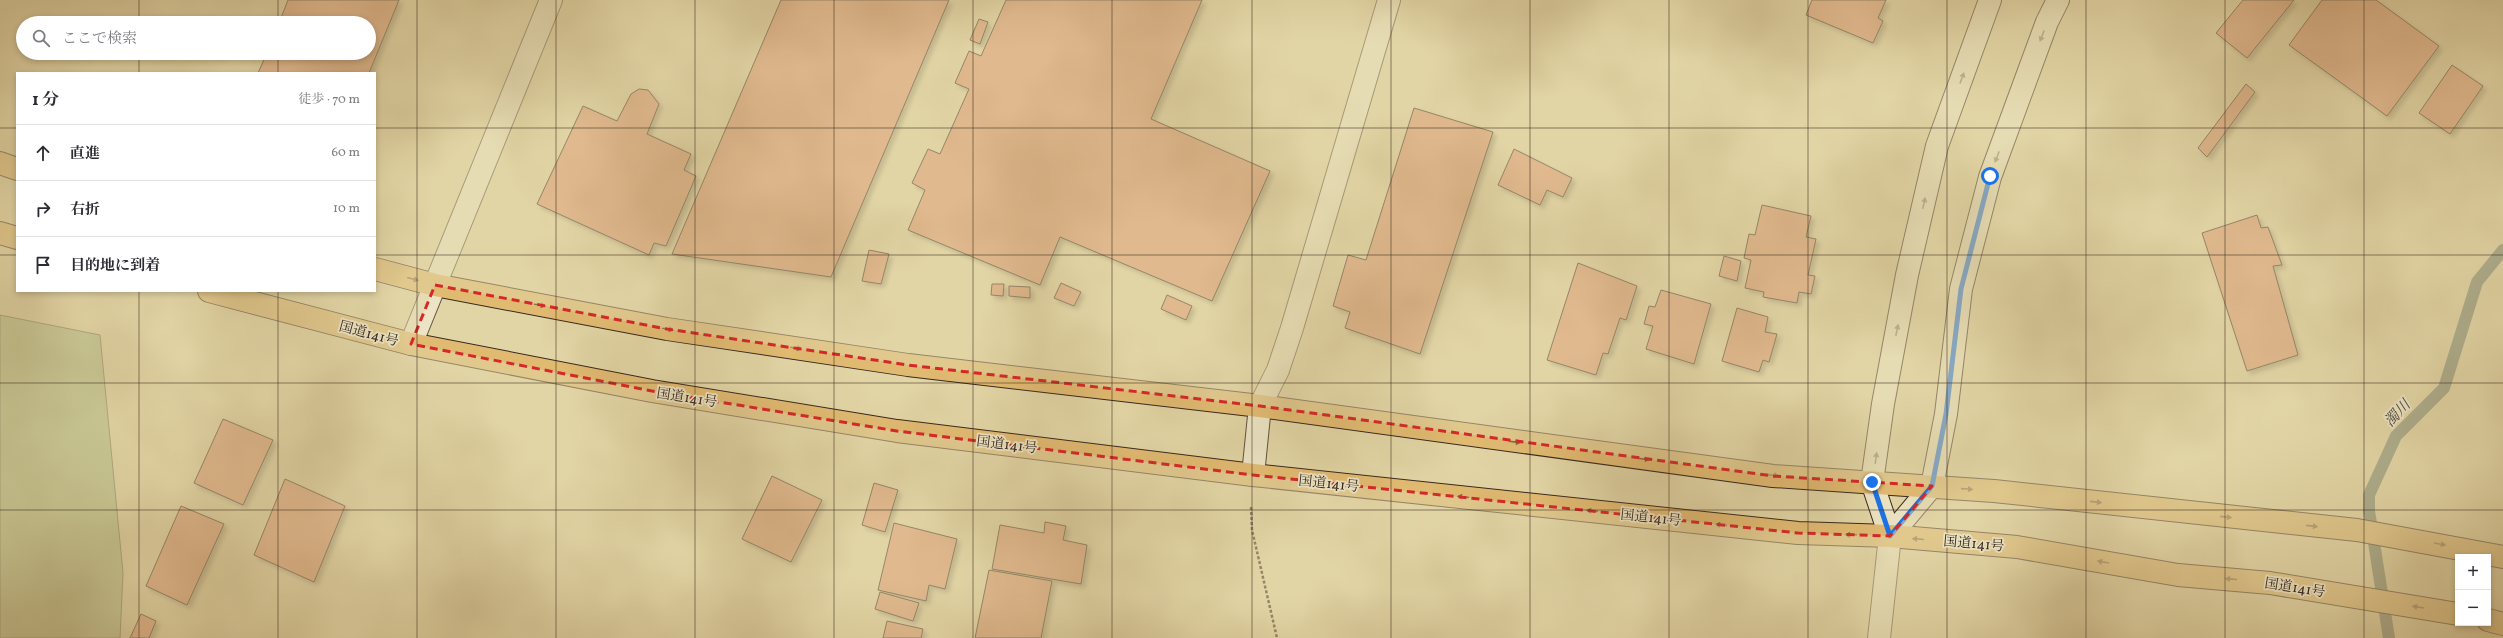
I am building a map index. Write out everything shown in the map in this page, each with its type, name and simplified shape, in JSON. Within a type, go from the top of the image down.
[{"type":"highway","points":[[0,163],[16,169]]},
{"type":"highway","points":[[0,233],[16,238]]},
{"type":"highway","points":[[376,269],[435,285],[666,329],[908,365],[1260,406],[1774,476],[1932,486],[2357,530],[2503,556]]},
{"type":"highway","name":"国道141号","points":[[213,292],[411,344],[652,391],[897,431],[1253,475],[1798,533],[1890,536],[2017,547],[2178,575],[2270,583],[2455,614]]},
{"type":"highway","points":[[2491,621],[2503,624]]},
{"type":"street","points":[[411,344],[551,0]]},
{"type":"street","points":[[1253,475],[1260,406],[1278,370],[1292,328],[1389,0]]},
{"type":"street","points":[[1879,638],[1890,536],[1872,482],[1883,404],[1907,275],[1937,146],[1990,0]]},
{"type":"street","points":[[1890,536],[1932,486],[1946,414],[1961,289],[1990,176],[2047,22],[2058,0]]},
{"type":"path","points":[[1253,475],[1252,530],[1277,638]]},
{"type":"highlighted area","points":[[435,285],[667,329],[908,365],[1260,406],[1773,476],[1932,486],[1890,536],[1798,533],[1253,475],[897,431],[652,391],[411,344]]},
{"type":"green space","points":[[0,315],[100,335],[123,573],[120,638],[0,638]]},
{"type":"building","points":[[288,0],[399,0],[376,56],[376,16],[282,16]]},
{"type":"building","points":[[781,0],[949,0],[831,277],[672,254]]},
{"type":"building","points":[[1006,0],[1202,0],[1151,119],[1270,171],[1212,301],[1060,237],[1040,285],[908,230],[925,190],[912,183],[928,149],[940,154],[969,89],[955,83],[969,51],[981,56]]},
{"type":"building","points":[[1812,0],[1886,0],[1878,18],[1883,21],[1873,43],[1806,15]]},
{"type":"building","points":[[2243,0],[2294,0],[2247,58],[2216,33]]},
{"type":"building","points":[[2322,0],[2376,0],[2439,46],[2387,116],[2289,45]]},
{"type":"building","points":[[979,19],[988,22],[980,44],[970,40]]},
{"type":"building","points":[[264,60],[374,60],[369,72],[258,72]]},
{"type":"building","points":[[2452,65],[2483,86],[2450,134],[2419,113]]},
{"type":"building","points":[[2246,84],[2255,92],[2207,157],[2198,148]]},
{"type":"building","points":[[639,89],[648,90],[659,104],[647,134],[691,154],[684,170],[696,176],[666,246],[654,243],[649,255],[537,204],[583,106],[617,121],[631,94]]},
{"type":"building","points":[[1414,108],[1493,132],[1420,354],[1345,328],[1350,312],[1333,306],[1348,255],[1366,260]]},
{"type":"building","points":[[1514,149],[1572,178],[1563,197],[1547,190],[1540,205],[1498,185]]},
{"type":"building","points":[[1762,205],[1811,216],[1806,237],[1816,239],[1808,275],[1815,276],[1811,294],[1799,292],[1797,303],[1763,297],[1764,292],[1745,288],[1751,260],[1744,258],[1749,234],[1755,235]]},
{"type":"building","points":[[2257,215],[2261,228],[2268,227],[2282,265],[2273,266],[2298,355],[2247,371],[2202,233]]},
{"type":"building","points":[[869,250],[889,254],[881,284],[862,281]]},
{"type":"building","points":[[1724,256],[1741,261],[1737,281],[1719,276]]},
{"type":"building","points":[[1578,263],[1637,286],[1626,320],[1620,318],[1608,354],[1603,353],[1596,375],[1547,360]]},
{"type":"building","points":[[1061,283],[1081,292],[1074,306],[1054,298]]},
{"type":"building","points":[[992,284],[1004,284],[1003,296],[991,295]]},
{"type":"building","points":[[1009,286],[1030,287],[1030,298],[1009,296]]},
{"type":"building","points":[[1661,290],[1711,304],[1694,364],[1646,349],[1653,326],[1644,324],[1649,306],[1655,307]]},
{"type":"building","points":[[1167,295],[1192,306],[1186,320],[1161,309]]},
{"type":"building","points":[[1737,308],[1768,317],[1765,332],[1777,334],[1769,362],[1763,360],[1759,372],[1722,361]]},
{"type":"building","points":[[223,419],[273,440],[243,505],[194,483]]},
{"type":"building","points":[[772,476],[822,500],[791,562],[742,539]]},
{"type":"building","points":[[285,479],[345,506],[314,582],[254,555]]},
{"type":"building","points":[[874,483],[898,490],[885,532],[862,525]]},
{"type":"building","points":[[181,506],[224,524],[187,605],[146,586]]},
{"type":"building","points":[[1045,522],[1066,526],[1063,540],[1087,545],[1081,584],[992,569],[1000,525],[1044,533]]},
{"type":"building","points":[[894,523],[957,539],[945,589],[929,585],[926,601],[878,590]]},
{"type":"building","points":[[989,570],[1052,581],[1041,638],[975,638]]},
{"type":"building","points":[[880,592],[919,603],[913,621],[875,609]]},
{"type":"building","points":[[141,614],[156,621],[149,638],[130,638]]},
{"type":"building","points":[[887,621],[923,629],[921,638],[883,638]]},
{"type":"waterway","name":"濁川","points":[[2389,638],[2369,511],[2369,495],[2396,436],[2444,388],[2477,282],[2503,250]]},
{"type":"route","points":[[1872,482],[1890,536],[1932,486],[1946,414],[1961,289],[1990,176]]}]
